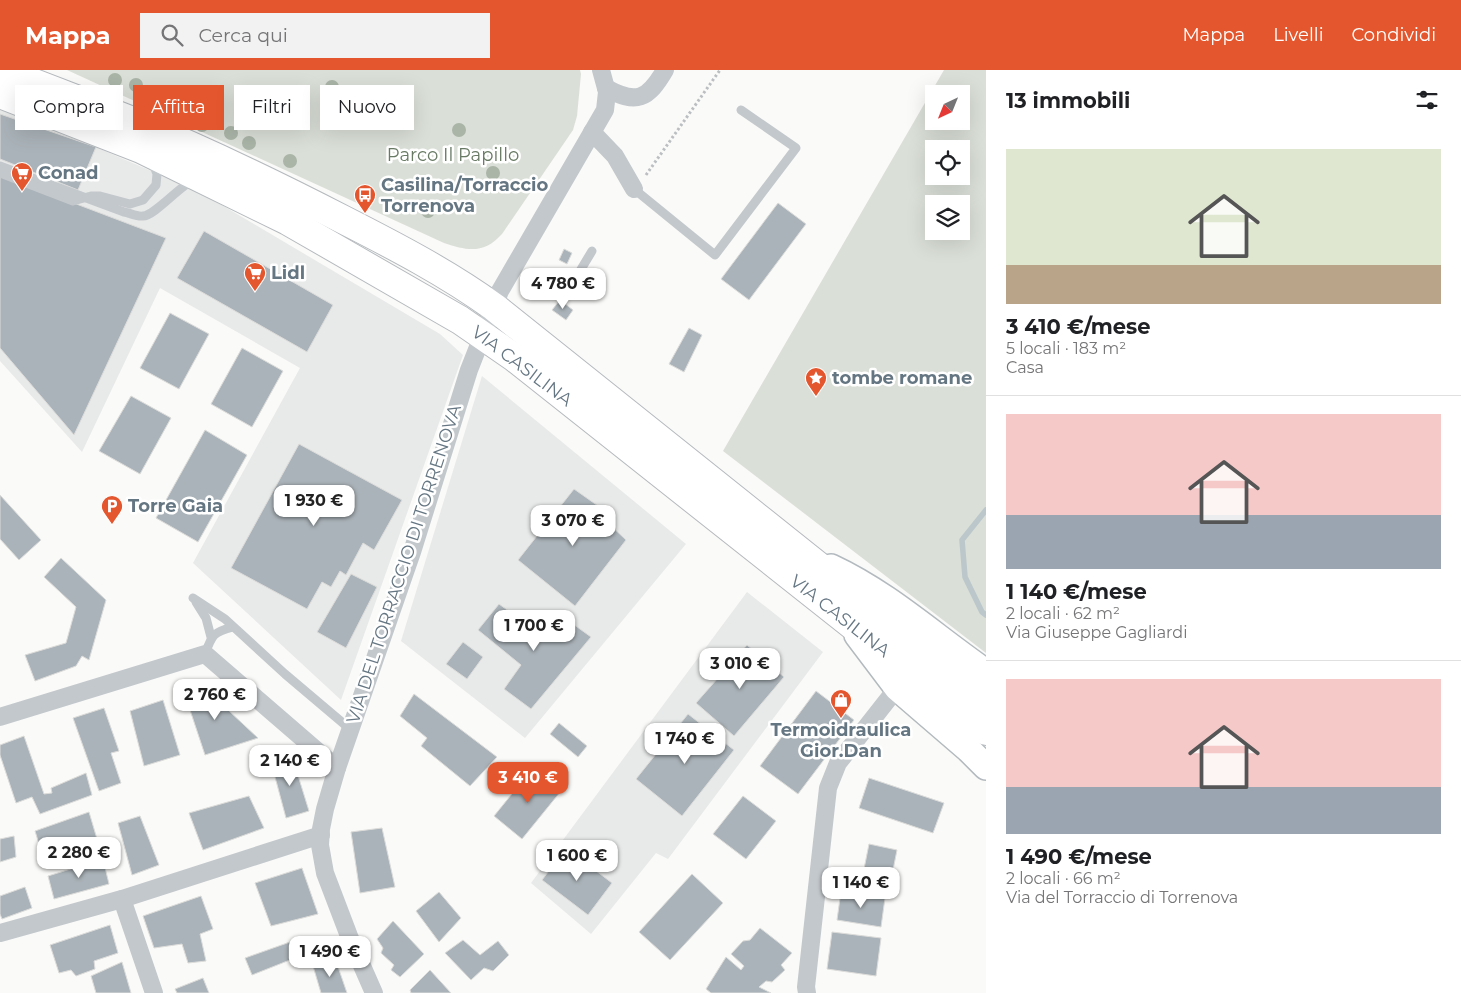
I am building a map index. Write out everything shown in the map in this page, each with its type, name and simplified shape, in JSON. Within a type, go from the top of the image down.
[{"type":"main road","name":"VIA CASILINA","points":[[1,70],[135,122],[200,151],[392,245],[468,289],[494,307],[986,700]]},
{"type":"main road","name":"VIA CASILINA","points":[[0,94],[150,153],[314,234],[483,335],[515,358],[845,619],[982,753]]},
{"type":"main road","points":[[802,554],[866,586],[899,607],[986,672]]},
{"type":"main road","points":[[845,619],[897,688],[982,753]]},
{"type":"street","name":"VIA DEL TORRACCIO DI TORRENOVA","points":[[374,993],[349,936],[325,873],[321,854],[321,835],[325,808],[350,729],[412,552],[469,370],[505,280],[605,110],[607,98],[602,70]]},
{"type":"street","points":[[606,88],[624,97],[638,97],[652,90],[665,70]]},
{"type":"street","points":[[592,132],[610,149],[634,189]]},
{"type":"street","points":[[0,717],[205,654],[337,768]]},
{"type":"street","points":[[807,993],[806,987],[828,788],[838,763],[897,688]]},
{"type":"street","points":[[0,933],[122,899],[321,835]]},
{"type":"street","points":[[122,899],[154,993]]},
{"type":"lane","points":[[634,189],[715,255],[796,148],[741,110]]},
{"type":"lane","points":[[0,173],[73,201],[100,196],[130,204],[143,200],[154,190],[158,180],[150,153]]},
{"type":"lane","points":[[0,166],[142,217],[150,215],[184,184],[198,177]]},
{"type":"lane","points":[[574,281],[592,251]]},
{"type":"lane","points":[[211,637],[206,618],[193,598],[218,613],[285,674],[350,729]]},
{"type":"lane","points":[[205,654],[211,637],[219,631],[234,627]]},
{"type":"path","points":[[634,189],[720,70]]},
{"type":"shaded area","points":[[0,106],[15,112],[15,130],[56,130],[198,191],[440,334],[463,355],[341,700],[193,563],[300,368],[160,288],[82,452],[0,361]]},
{"type":"shaded area","points":[[482,376],[686,544],[525,738],[401,641]]},
{"type":"shaded area","points":[[747,592],[823,652],[668,859],[656,853],[591,934],[531,883]]},
{"type":"green space","name":"Parco Il Papillo","points":[[67,70],[580,70],[581,74],[577,116],[573,130],[502,234],[489,245],[475,249],[461,248],[444,243],[198,130],[224,130],[224,85],[133,85],[133,100],[123,96],[123,85],[100,85]]},
{"type":"green space","points":[[944,70],[986,70],[986,653],[723,451],[925,103],[925,130],[970,130],[970,85],[935,85]]},
{"type":"building","points":[[0,114],[15,119],[15,130],[47,130],[96,147],[78,190],[0,159]]},
{"type":"building","points":[[0,175],[166,238],[74,435],[0,348]]},
{"type":"building","points":[[778,203],[806,224],[749,300],[721,279]]},
{"type":"building","name":"Lidl","points":[[204,231],[333,305],[307,352],[177,278]]},
{"type":"building","points":[[564,249],[572,253],[567,264],[559,260]]},
{"type":"building","points":[[560,300],[573,310],[566,320],[552,310]]},
{"type":"building","points":[[170,313],[209,334],[179,389],[140,368]]},
{"type":"building","points":[[689,328],[702,335],[684,372],[669,364]]},
{"type":"building","points":[[242,348],[283,371],[252,427],[211,404]]},
{"type":"building","points":[[131,396],[171,418],[140,474],[99,451]]},
{"type":"building","points":[[205,430],[247,455],[198,542],[156,518]]},
{"type":"building","points":[[299,444],[402,500],[374,550],[363,543],[346,575],[340,571],[331,587],[322,582],[307,609],[231,568]]},
{"type":"building","points":[[574,489],[611,515],[606,521],[626,540],[575,606],[518,560]]},
{"type":"building","points":[[0,495],[41,540],[19,560],[0,539]]},
{"type":"building","points":[[61,558],[106,600],[89,660],[82,656],[76,666],[35,681],[25,655],[66,643],[76,607],[44,577]]},
{"type":"building","points":[[351,574],[377,587],[346,648],[317,632]]},
{"type":"building","points":[[499,604],[544,637],[562,616],[591,637],[531,709],[504,689],[521,665],[478,630]]},
{"type":"building","points":[[463,642],[483,657],[467,679],[446,664]]},
{"type":"building","points":[[747,645],[784,677],[734,736],[696,703]]},
{"type":"building","points":[[198,682],[258,738],[205,755],[183,689]]},
{"type":"building","points":[[816,691],[854,720],[798,794],[760,766]]},
{"type":"building","points":[[414,694],[497,757],[470,786],[421,746],[427,738],[400,716]]},
{"type":"building","points":[[163,700],[180,755],[144,766],[130,711]]},
{"type":"building","points":[[104,708],[119,751],[111,753],[121,783],[99,791],[73,718]]},
{"type":"building","points":[[688,714],[734,750],[682,816],[636,779]]},
{"type":"building","points":[[559,723],[587,746],[578,757],[550,734]]},
{"type":"building","points":[[24,736],[44,794],[52,793],[51,788],[86,773],[92,795],[40,814],[32,797],[16,803],[0,755],[0,745]]},
{"type":"building","points":[[292,756],[309,811],[286,818],[271,762]]},
{"type":"building","points":[[533,768],[561,791],[522,839],[494,816]]},
{"type":"building","points":[[869,778],[944,803],[933,833],[859,808]]},
{"type":"building","points":[[249,796],[264,828],[203,850],[189,813]]},
{"type":"building","points":[[743,796],[776,821],[746,859],[713,834]]},
{"type":"building","points":[[89,812],[97,839],[43,857],[35,831]]},
{"type":"building","points":[[140,816],[159,865],[132,875],[118,823]]},
{"type":"building","points":[[382,828],[395,887],[360,893],[351,832]]},
{"type":"building","points":[[14,836],[16,857],[0,862],[0,839]]},
{"type":"building","points":[[869,844],[897,850],[891,880],[863,874]]},
{"type":"building","points":[[566,848],[612,883],[588,915],[542,880]]},
{"type":"building","points":[[103,859],[109,884],[54,899],[48,876]]},
{"type":"building","points":[[302,868],[318,914],[271,926],[255,883]]},
{"type":"building","points":[[692,874],[723,903],[670,960],[639,932]]},
{"type":"building","points":[[25,887],[32,908],[2,919],[0,914],[0,896]]},
{"type":"building","points":[[841,891],[885,898],[881,927],[837,920]]},
{"type":"building","points":[[439,892],[461,918],[439,942],[416,911]]},
{"type":"building","points":[[201,896],[213,929],[200,934],[206,961],[188,963],[182,944],[154,948],[143,916]]},
{"type":"building","points":[[393,921],[424,954],[400,977],[391,970],[394,965],[381,953],[383,948],[377,939]]},
{"type":"building","points":[[110,925],[118,953],[94,961],[95,969],[76,976],[71,970],[59,973],[50,945]]},
{"type":"building","points":[[760,928],[792,953],[781,965],[785,970],[772,982],[766,981],[759,987],[771,993],[711,993],[706,989],[726,957],[741,970],[744,966],[731,954],[743,941],[750,940]]},
{"type":"building","points":[[832,932],[881,938],[876,976],[827,969]]},
{"type":"building","points":[[463,940],[480,955],[498,941],[509,955],[493,971],[484,968],[471,980],[445,953]]},
{"type":"building","points":[[290,942],[295,958],[252,975],[245,958]]},
{"type":"building","points":[[336,961],[347,993],[321,993],[313,966]]},
{"type":"building","points":[[122,962],[131,993],[96,993],[91,976]]},
{"type":"building","points":[[430,970],[451,993],[411,993],[410,990]]},
{"type":"building","points":[[203,978],[209,993],[177,993],[175,989]]},
{"type":"waterway","points":[[986,510],[962,540],[965,577],[982,612],[986,615]]},
{"type":"place","name":"Conad","points":[[22,192]]},
{"type":"place","name":"Casilina/Torraccio Torrenova","points":[[365,214]]},
{"type":"place","name":"Lidl","points":[[255,292]]},
{"type":"place","name":"tombe romane","points":[[816,397]]},
{"type":"place","name":"Torre Gaia","points":[[112,525]]},
{"type":"place","name":"Termoidraulica Gior.Dan","points":[[841,719]]}]
